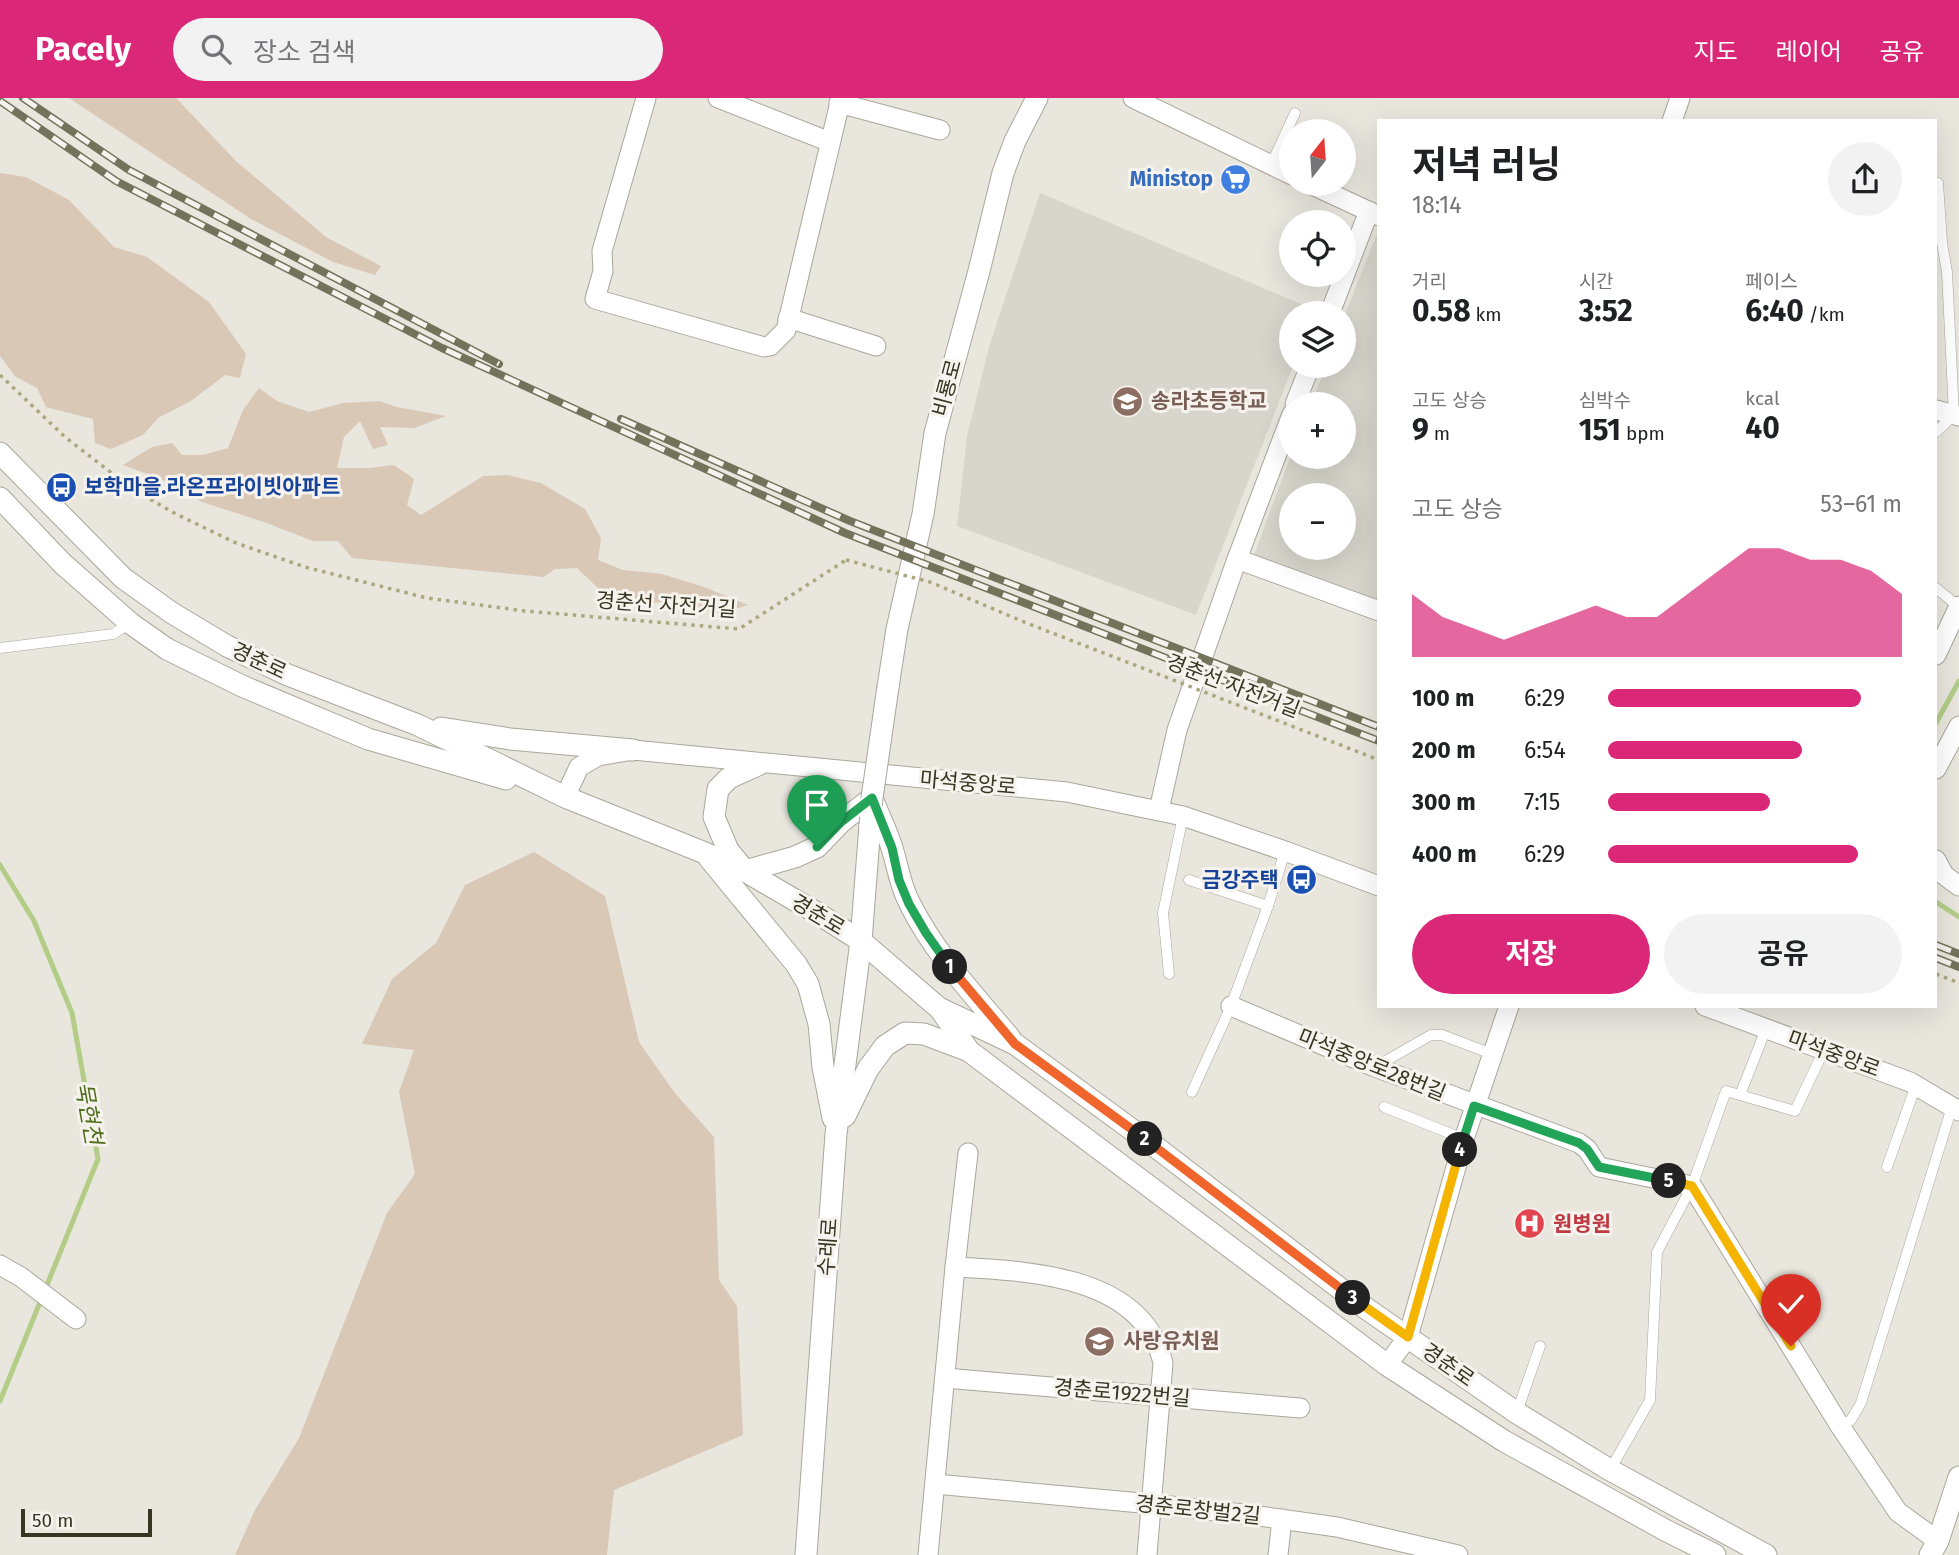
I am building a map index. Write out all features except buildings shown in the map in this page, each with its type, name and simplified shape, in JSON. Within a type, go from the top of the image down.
[{"type":"street","points":[[646,98],[602,251],[603,271],[596,299],[764,347],[770,346],[786,330],[840,100],[940,130]]},
{"type":"street","points":[[718,98],[830,142]]},
{"type":"street","name":"비룡로","points":[[861,941],[872,798],[888,687],[939,420],[1003,173],[1015,141],[1037,98]]},
{"type":"street","points":[[1133,98],[1279,169]]},
{"type":"street","points":[[1673,119],[1680,98]]},
{"type":"street","points":[[1335,301],[1374,213],[1336,196]]},
{"type":"street","points":[[788,318],[876,346]]},
{"type":"street","points":[[1159,810],[1177,730],[1279,448]]},
{"type":"street","name":"경춘로","points":[[0,453],[123,578],[172,613],[227,646],[288,675],[418,725],[565,797],[705,853],[745,872],[861,941],[940,1009],[970,1051],[1387,1365],[1504,1441],[1715,1555]]},
{"type":"street","name":"경춘로","points":[[0,498],[63,564],[130,623],[167,649],[242,686],[368,739],[565,797]]},
{"type":"street","points":[[1237,559],[1377,610]]},
{"type":"street","points":[[1937,653],[1959,607]]},
{"type":"street","points":[[418,725],[510,739],[633,750]]},
{"type":"street","points":[[1937,767],[1959,726]]},
{"type":"street","name":"마석중앙로","points":[[565,797],[579,767],[598,756],[633,750],[1067,792],[1183,817],[1377,885]]},
{"type":"street","points":[[760,764],[729,778],[718,789],[714,817],[728,850],[745,872],[817,847],[841,822],[872,798],[892,848],[899,880],[909,904],[951,968],[1015,1044]]},
{"type":"street","points":[[705,853],[796,964],[808,984],[819,1024],[822,1067],[836,1134]]},
{"type":"street","points":[[1937,862],[1944,875],[1959,886]]},
{"type":"street","name":"수레로","points":[[806,1555],[836,1134],[861,941]]},
{"type":"street","name":"마석중앙로28번길","points":[[1231,1006],[1474,1106],[1579,1143],[1587,1149],[1599,1167],[1692,1186]]},
{"type":"street","points":[[1387,1365],[1408,1337],[1474,1106],[1508,1008]]},
{"type":"street","name":"마석중앙로","points":[[1710,1008],[1916,1085],[1956,1109]]},
{"type":"street","name":"경춘로","points":[[940,1009],[1015,1044],[1161,1151],[1364,1307],[1517,1413],[1610,1470],[1766,1555]]},
{"type":"street","points":[[836,1134],[868,1069],[884,1046],[905,1032],[924,1034],[970,1051]]},
{"type":"street","points":[[928,1555],[968,1153]]},
{"type":"street","points":[[1692,1186],[1840,1426],[1898,1512],[1934,1548],[1959,1477]]},
{"type":"street","points":[[0,1265],[31,1284],[74,1317]]},
{"type":"street","points":[[955,1267],[1011,1270],[1091,1287],[1111,1295],[1146,1323],[1159,1345],[1163,1363],[1147,1555]]},
{"type":"street","name":"경춘로1922번길","points":[[945,1378],[1300,1408]]},
{"type":"street","name":"경춘로창벌2길","points":[[935,1484],[1152,1504],[1337,1527],[1458,1555]]},
{"type":"street","points":[[1278,1555],[1282,1520]]},
{"type":"lane","points":[[1271,165],[1295,113]]},
{"type":"lane","points":[[1937,431],[1950,414],[1947,272],[1938,183]]},
{"type":"lane","points":[[1937,589],[1959,607]]},
{"type":"lane","points":[[0,648],[113,634],[130,623]]},
{"type":"lane","points":[[1169,974],[1163,913],[1183,817]]},
{"type":"lane","points":[[1192,1092],[1231,1006],[1285,851]]},
{"type":"lane","points":[[1189,880],[1268,906]]},
{"type":"lane","points":[[1740,1095],[1766,1029]]},
{"type":"lane","points":[[1375,1067],[1431,1035],[1442,1035],[1492,1054]]},
{"type":"lane","points":[[1610,1470],[1650,1400],[1657,1251],[1692,1186],[1727,1091],[1795,1111],[1824,1050]]},
{"type":"lane","points":[[1888,1167],[1916,1085]]},
{"type":"lane","points":[[1384,1107],[1464,1139]]},
{"type":"lane","points":[[1840,1426],[1851,1420],[1861,1403],[1956,1109]]},
{"type":"lane","points":[[1517,1413],[1540,1346]]},
{"type":"path","name":"경춘선 자전거길","points":[[0,375],[46,419],[131,488],[176,514],[236,542],[305,567],[427,598],[524,611],[739,629],[846,560],[930,582],[1024,622],[1377,759]]},
{"type":"path","points":[[1937,974],[1959,983]]},
{"type":"shaded area","points":[[69,98],[176,98],[237,162],[326,237],[381,266],[375,275],[333,262],[251,219]]},
{"type":"shaded area","points":[[0,173],[26,177],[69,200],[114,247],[147,257],[209,302],[246,354],[240,378],[225,375],[191,401],[158,418],[143,435],[111,449],[95,443],[93,419],[46,407],[37,388],[16,377],[0,356]]},
{"type":"shaded area","name":"송라초등학교","points":[[1040,193],[1294,301],[1279,301],[1279,378],[1288,378],[1283,392],[1279,392],[1279,402],[1196,615],[957,526],[967,436],[989,347]]},
{"type":"shaded area","points":[[1377,234],[1377,601],[1254,555],[1279,487],[1279,560],[1356,560],[1356,483],[1281,483],[1286,469],[1356,469],[1356,392],[1316,392],[1321,378],[1356,378],[1356,301],[1350,301]]},
{"type":"shaded area","points":[[259,388],[277,401],[309,412],[343,403],[379,401],[446,416],[414,428],[380,427],[388,445],[373,449],[360,421],[344,437],[337,468],[394,465],[414,479],[407,505],[421,515],[483,476],[507,475],[541,483],[585,509],[601,538],[598,560],[623,570],[662,574],[748,605],[720,614],[668,602],[633,603],[600,590],[577,568],[555,569],[544,577],[352,558],[338,541],[313,541],[202,502],[161,479],[123,465],[152,447],[172,443],[182,455],[203,455],[228,448],[243,410]]},
{"type":"shaded area","points":[[534,852],[605,896],[639,1042],[674,1092],[714,1137],[719,1280],[737,1306],[743,1435],[614,1490],[607,1555],[235,1555],[255,1510],[299,1438],[387,1213],[415,1174],[399,1092],[414,1050],[362,1044],[392,979],[436,943],[465,885]]},
{"type":"waterway","points":[[1937,721],[1959,681]]},
{"type":"waterway","name":"묵현천","points":[[0,865],[34,921],[72,1013],[98,1159],[0,1401]]},
{"type":"waterway","points":[[1937,903],[1959,917]]},
{"type":"railway","points":[[23,98],[129,170],[499,364]]},
{"type":"railway","points":[[0,101],[116,181],[442,348],[845,533],[1377,740]]},
{"type":"railway","points":[[621,419],[850,521],[1377,726]]},
{"type":"railway","points":[[1937,945],[1959,954]]},
{"type":"railway","points":[[1937,958],[1959,967]]},
{"type":"place","name":"Ministop","points":[[1236,179]]},
{"type":"place","name":"송라초등학교","points":[[1128,401]]},
{"type":"place","name":"보학마을.라온프라이빗아파트","points":[[61,487]]},
{"type":"place","name":"금강주택","points":[[1302,880]]},
{"type":"place","name":"원병원","points":[[1530,1224]]},
{"type":"place","name":"사랑유치원","points":[[1100,1341]]},
{"type":"route","points":[[817,847],[841,822],[872,798],[892,848],[899,880],[909,904],[951,968],[1015,1044],[1161,1151],[1364,1307],[1408,1337],[1474,1106],[1579,1143],[1587,1149],[1599,1167],[1692,1186],[1791,1346]]}]
